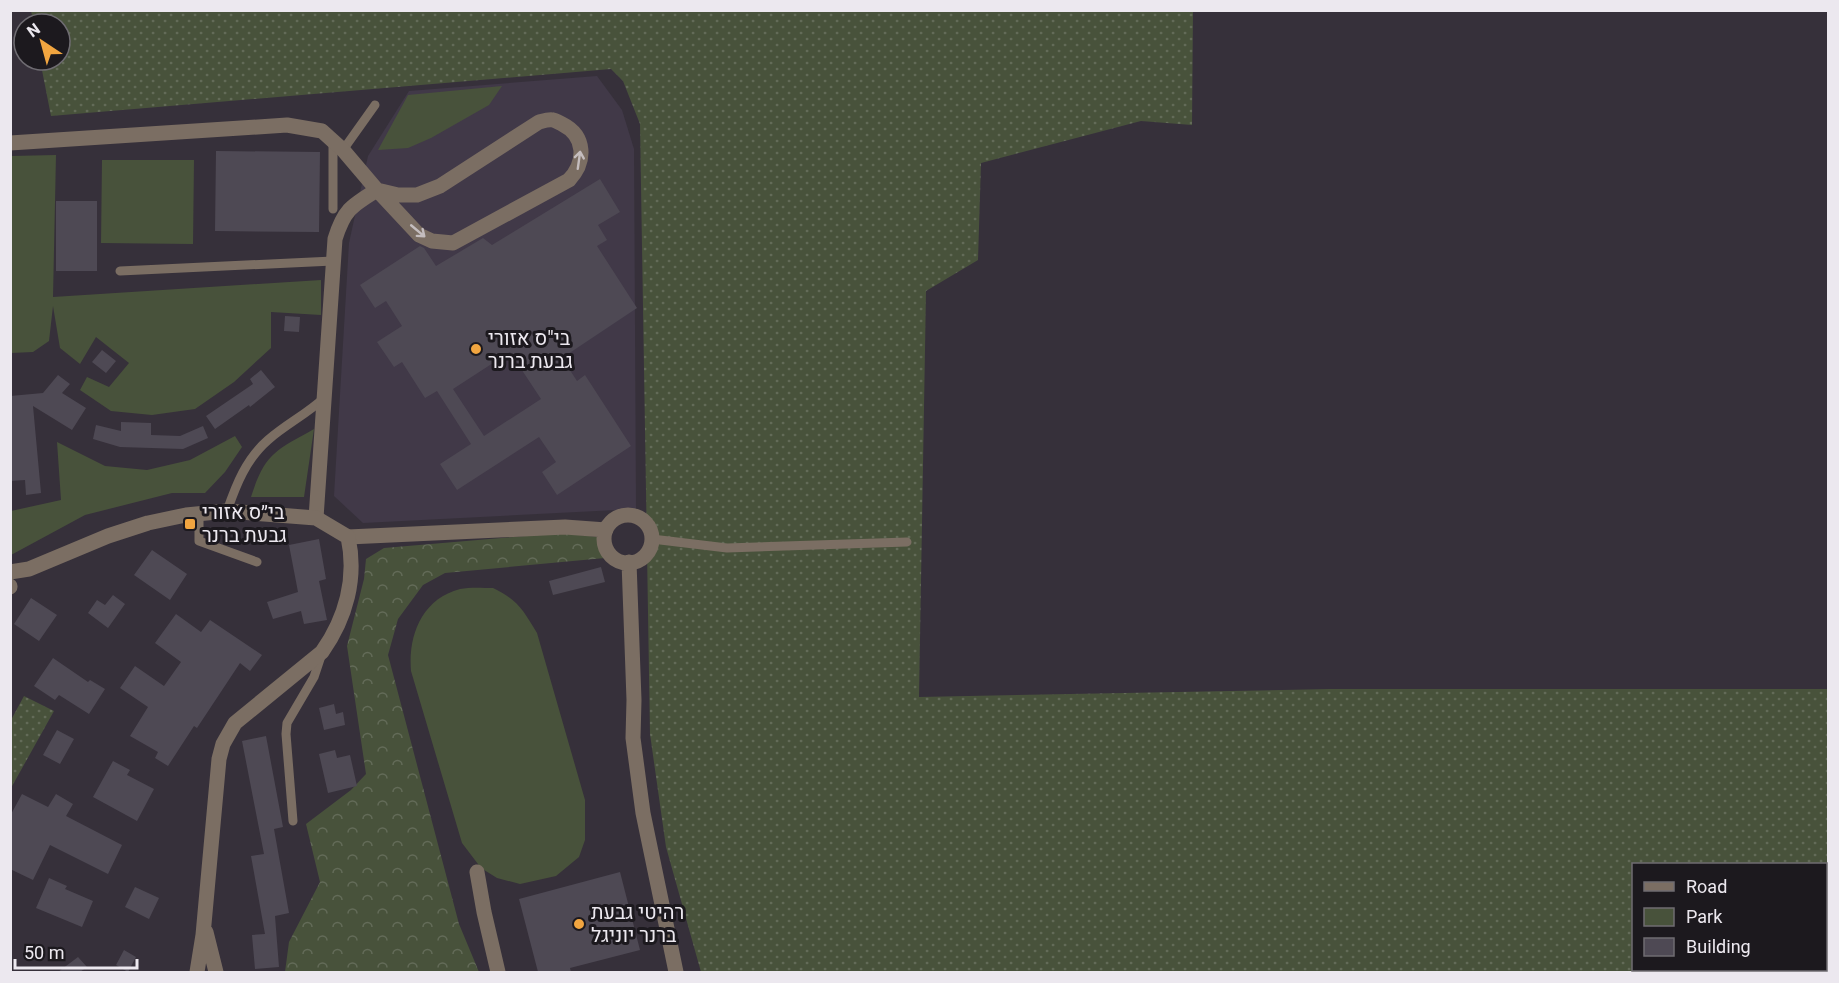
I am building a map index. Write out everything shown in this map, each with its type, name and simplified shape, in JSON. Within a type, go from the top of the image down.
[{"type":"street","points":[[10,143],[287,125],[322,131],[338,144],[377,190],[419,234],[432,241],[453,243],[569,180],[578,171],[582,156],[579,140],[569,128],[554,120],[539,122],[440,186],[417,195],[398,195],[377,190],[351,206],[340,222],[335,239],[316,518]]},
{"type":"street","points":[[10,572],[29,569],[108,536],[148,523],[227,511],[316,518],[348,537],[565,527],[606,530]]},
{"type":"street","points":[[631,515],[645,521],[652,538],[649,551],[644,557],[629,562],[614,558],[605,546],[606,530],[616,519],[631,515]]},
{"type":"street","points":[[197,972],[204,922],[219,759],[223,744],[235,723],[322,652],[341,621],[352,578],[352,554],[348,537]]},
{"type":"street","points":[[629,562],[634,700],[633,738],[643,813],[676,972]]},
{"type":"street","points":[[477,872],[498,972]]},
{"type":"street","points":[[204,922],[216,972]]},
{"type":"lane","points":[[333,209],[338,144],[375,105]]},
{"type":"lane","points":[[120,271],[333,261]]},
{"type":"lane","points":[[227,511],[238,478],[267,440],[310,411],[324,398]]},
{"type":"lane","points":[[199,514],[199,541],[257,562]]},
{"type":"lane","points":[[652,538],[727,548],[907,542]]},
{"type":"lane","points":[[293,821],[287,723],[314,678],[322,652]]},
{"type":"shaded area","points":[[597,76],[622,110],[634,149],[636,509],[363,523],[334,496],[349,243],[368,156],[409,91]]},
{"type":"green space","points":[[31,11],[1193,11],[1192,125],[1141,121],[981,163],[978,260],[926,291],[919,697],[1330,689],[1828,689],[1828,972],[701,972],[666,847],[650,734],[640,124],[623,81],[611,69],[51,116],[42,72],[72,72],[72,12]]},
{"type":"green space","points":[[502,86],[489,105],[431,138],[408,148],[378,150],[408,95]]},
{"type":"green space","points":[[56,155],[53,297],[321,280],[321,315],[271,312],[271,348],[234,382],[195,409],[152,415],[111,411],[80,390],[87,377],[109,387],[129,363],[96,337],[80,364],[60,348],[53,306],[49,341],[33,352],[11,353],[11,156]]},
{"type":"green space","points":[[102,160],[194,160],[193,244],[101,243]]},
{"type":"green space","points":[[314,429],[304,497],[251,497],[261,471],[273,455]]},
{"type":"green space","points":[[235,436],[242,447],[225,472],[205,493],[172,493],[85,515],[11,555],[11,511],[61,500],[57,442],[105,466],[147,470],[190,460]]},
{"type":"green space","points":[[561,533],[598,537],[598,546],[605,558],[445,573],[423,585],[398,619],[388,655],[459,924],[479,972],[285,972],[289,942],[320,882],[306,824],[351,790],[366,774],[347,646],[364,579],[366,559],[384,548]]},
{"type":"green space","points":[[493,588],[519,606],[537,633],[585,800],[585,840],[579,857],[556,876],[520,884],[497,878],[481,868],[462,843],[411,671],[415,632],[427,610],[447,594],[460,589]]},
{"type":"green space","points":[[24,696],[54,711],[11,788],[11,720]]},
{"type":"building","points":[[216,151],[320,152],[319,232],[215,231]]},
{"type":"building","points":[[600,179],[620,212],[598,225],[607,240],[597,246],[637,308],[562,358],[577,381],[585,375],[631,446],[557,495],[542,472],[556,462],[539,437],[457,490],[440,464],[471,444],[437,391],[425,398],[402,362],[394,367],[377,342],[402,326],[386,301],[375,308],[360,285],[420,246],[424,248],[436,266],[483,238],[492,245]],"holes":[[[510,352],[541,399],[484,436],[453,389]]]},
{"type":"building","points":[[56,201],[97,201],[97,271],[56,271]]},
{"type":"building","points":[[285,316],[300,317],[299,332],[284,331]]},
{"type":"building","points":[[102,350],[116,361],[106,373],[92,362]]},
{"type":"building","points":[[261,370],[275,387],[250,407],[249,405],[215,429],[206,416],[253,384],[250,379]]},
{"type":"building","points":[[58,375],[70,384],[62,393],[86,408],[72,430],[33,406],[41,493],[26,495],[25,480],[10,481],[10,396],[43,393]]},
{"type":"building","points":[[121,422],[151,423],[151,435],[180,436],[203,426],[208,438],[183,449],[120,447],[93,439],[96,425],[121,431]]},
{"type":"building","points":[[319,539],[326,579],[319,581],[327,620],[304,624],[301,611],[273,619],[267,602],[298,592],[289,545]]},
{"type":"building","points":[[152,550],[187,574],[170,600],[134,575]]},
{"type":"building","points":[[601,567],[605,582],[553,595],[549,581]]},
{"type":"building","points":[[113,595],[125,604],[108,628],[88,613],[97,600],[105,605]]},
{"type":"building","points":[[31,598],[57,615],[39,641],[14,624]]},
{"type":"building","points":[[176,614],[201,632],[210,620],[262,655],[250,671],[240,663],[197,728],[194,726],[168,766],[155,758],[158,752],[130,736],[148,707],[120,688],[135,666],[164,686],[181,662],[155,643]]},
{"type":"building","points":[[53,658],[88,682],[90,680],[105,689],[89,714],[59,695],[55,700],[34,686]]},
{"type":"building","points":[[334,704],[336,714],[343,712],[345,725],[324,730],[319,708]]},
{"type":"building","points":[[57,730],[74,739],[60,764],[43,755]]},
{"type":"building","points":[[266,736],[283,827],[274,829],[289,913],[275,916],[279,967],[255,969],[252,935],[265,934],[251,856],[264,854],[242,741]]},
{"type":"building","points":[[335,750],[337,758],[350,755],[357,786],[328,793],[319,754]]},
{"type":"building","points":[[113,761],[130,770],[127,775],[154,789],[137,821],[93,797]]},
{"type":"building","points":[[22,794],[48,807],[56,794],[73,804],[66,816],[122,845],[108,874],[50,845],[33,880],[10,869],[10,816]]},
{"type":"building","name":"רהיטי גבעת ברנר יוניגל","points":[[620,872],[640,950],[570,968],[571,972],[538,972],[519,899]]},
{"type":"building","points":[[49,878],[67,886],[65,889],[93,901],[82,927],[36,908]]},
{"type":"building","points":[[135,887],[159,898],[149,919],[125,907]]},
{"type":"building","points":[[124,950],[136,957],[128,972],[116,965]]},
{"type":"building","points":[[78,957],[87,967],[80,972],[58,972]]},
{"type":"place","name":"בי\"ס אזורי גבעת ברנר","points":[[476,349]]},
{"type":"place","name":"בי״ס אזורי גבעת ברנר","points":[[190,524]]},
{"type":"place","name":"רהיטי גבעת ברנר יוניגל","points":[[579,924]]}]
